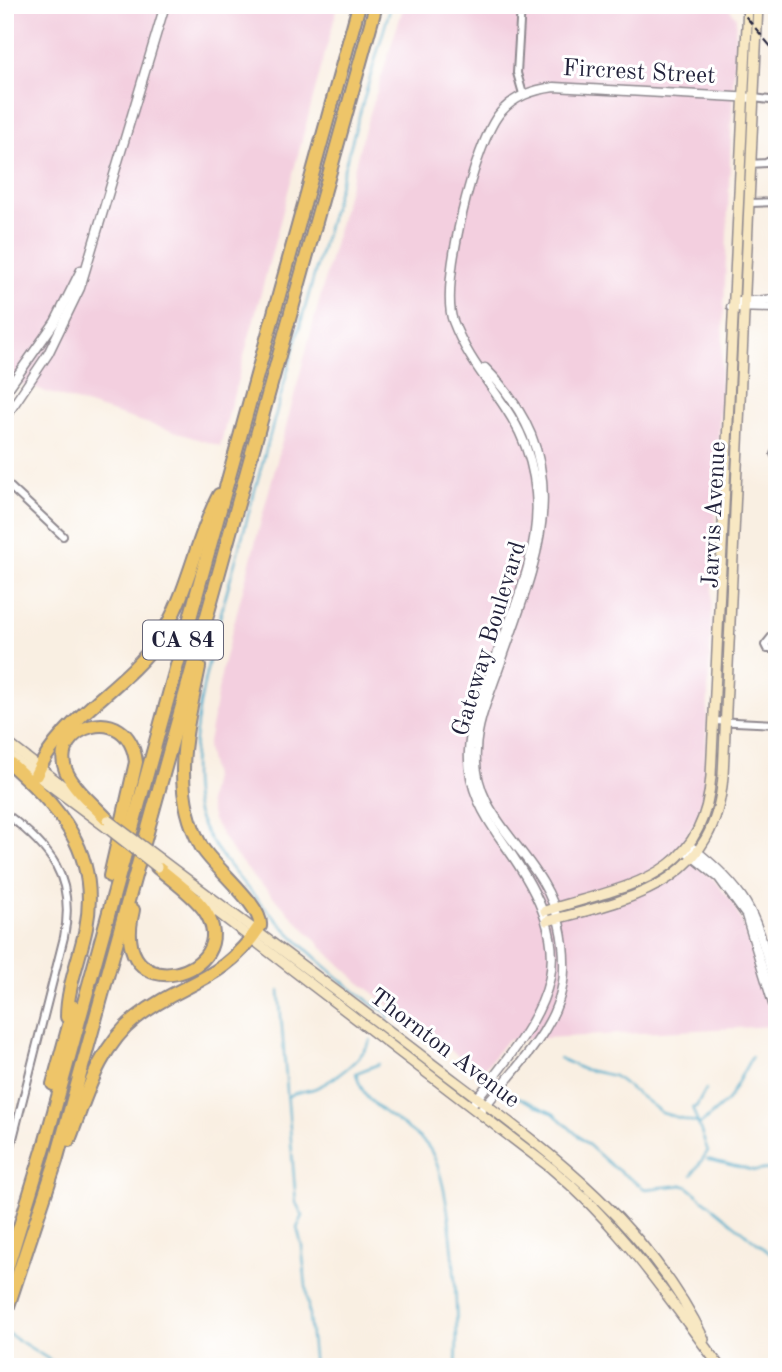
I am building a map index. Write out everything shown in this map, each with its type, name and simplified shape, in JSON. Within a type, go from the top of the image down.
[{"type":"highway","name":"CA 84","points":[[5,1256],[25,1197],[66,1033],[357,5]]},
{"type":"highway","name":"CA 84","points":[[5,1275],[45,1144],[357,5]]},
{"type":"highway","name":"CA 84","points":[[5,1315],[49,1185],[376,5]]},
{"type":"highway","points":[[37,771],[83,715],[159,639],[176,605],[205,520],[219,494]]},
{"type":"highway","points":[[49,1185],[101,1059],[113,1041],[147,1010],[225,967],[254,935],[261,922],[256,910],[201,847],[188,817],[182,784],[184,749],[220,564]]},
{"type":"highway","points":[[100,912],[136,762],[135,751],[126,736],[119,729],[100,724],[89,726],[72,738],[64,766],[74,783],[108,824]]},
{"type":"highway","points":[[5,759],[61,812],[84,862],[88,909],[67,1010],[66,1033]]},
{"type":"highway","points":[[159,863],[206,912],[212,933],[206,956],[187,972],[176,975],[153,972],[143,965],[128,937],[162,775]]},
{"type":"main road","name":"Jarvis Avenue","points":[[546,916],[555,908],[643,880],[659,872],[688,848],[706,815],[710,795],[714,721],[731,307],[748,5]]},
{"type":"main road","name":"Jarvis Avenue","points":[[546,916],[558,918],[647,891],[665,882],[697,855],[717,818],[726,722],[758,5]]},
{"type":"main road","points":[[5,741],[37,771]]},
{"type":"main road","points":[[5,752],[37,771]]},
{"type":"main road","name":"Thornton Avenue","points":[[37,771],[571,1170],[618,1215],[685,1307],[710,1353]]},
{"type":"main road","name":"Thornton Avenue","points":[[254,935],[572,1185],[605,1217],[645,1264],[720,1367]]},
{"type":"street","points":[[5,418],[32,380],[65,323],[102,219],[165,5]]},
{"type":"street","points":[[521,5],[517,73],[523,94]]},
{"type":"street","name":"Fircrest Street","points":[[523,94],[554,87],[754,98]]},
{"type":"street","name":"Gateway Boulevard","points":[[482,1101],[541,1007],[551,965],[546,916],[533,887],[478,803],[469,769],[470,740],[477,710],[530,559],[537,498],[530,457],[520,429],[452,319],[448,301],[450,265],[485,138],[498,115],[523,94]]},
{"type":"street","points":[[754,98],[777,101]]},
{"type":"street","points":[[750,164],[766,163],[777,157]]},
{"type":"street","points":[[749,203],[777,202]]},
{"type":"street","points":[[5,393],[55,322],[72,290],[102,219]]},
{"type":"street","points":[[731,307],[777,299]]},
{"type":"street","points":[[744,304],[777,308]]},
{"type":"street","name":"Gateway Boulevard","points":[[473,356],[495,378],[521,416],[536,455],[543,498],[542,534],[536,560],[483,712],[478,732],[476,768],[484,801],[493,817],[533,866],[555,908],[564,971],[557,1003],[546,1028],[475,1110]]},
{"type":"street","points":[[777,449],[774,454],[777,459]]},
{"type":"street","points":[[5,482],[63,536]]},
{"type":"street","points":[[777,524],[774,601],[777,615]]},
{"type":"street","points":[[777,630],[765,645],[767,649],[777,649]]},
{"type":"street","points":[[714,721],[777,724]]},
{"type":"street","points":[[777,802],[774,819],[777,829]]},
{"type":"street","points":[[5,813],[39,840],[50,855],[59,869],[68,903],[64,937],[5,1170]]},
{"type":"street","points":[[688,848],[739,902],[774,989],[777,1017]]},
{"type":"shaded area","points":[[5,5],[338,5],[220,446],[5,379]]},
{"type":"shaded area","points":[[404,5],[726,5],[736,17],[704,793],[697,818],[678,850],[713,879],[733,903],[745,929],[773,1026],[507,1040],[481,1073],[359,982],[334,959],[252,875],[231,850],[213,820],[208,802],[213,777],[207,748],[223,665],[363,135]]},
{"type":"waterway","points":[[388,1019],[388,1013],[339,978],[278,921],[223,859],[205,831],[196,808],[193,777],[200,705],[217,626],[391,5]]},
{"type":"waterway","points":[[773,5],[773,25],[777,33]]},
{"type":"waterway","points":[[279,991],[296,1203],[303,1216],[297,1228],[302,1246],[314,1367]]},
{"type":"waterway","points":[[289,1096],[316,1088],[332,1079],[348,1068],[371,1040]]},
{"type":"waterway","points":[[559,1058],[582,1069],[614,1076],[662,1113],[701,1124],[728,1100],[752,1056]]},
{"type":"waterway","points":[[379,1064],[356,1073],[360,1086],[375,1105],[425,1143],[435,1159],[442,1184],[455,1284],[456,1367]]},
{"type":"waterway","points":[[692,1175],[708,1151],[692,1107],[696,1107],[706,1089]]},
{"type":"waterway","points":[[518,1097],[554,1114],[612,1166],[645,1189],[683,1185],[688,1187],[777,1259]]},
{"type":"waterway","points":[[707,1159],[755,1171],[777,1168]]},
{"type":"waterway","points":[[7,1333],[61,1367]]},
{"type":"railway","points":[[736,5],[777,54]]}]
